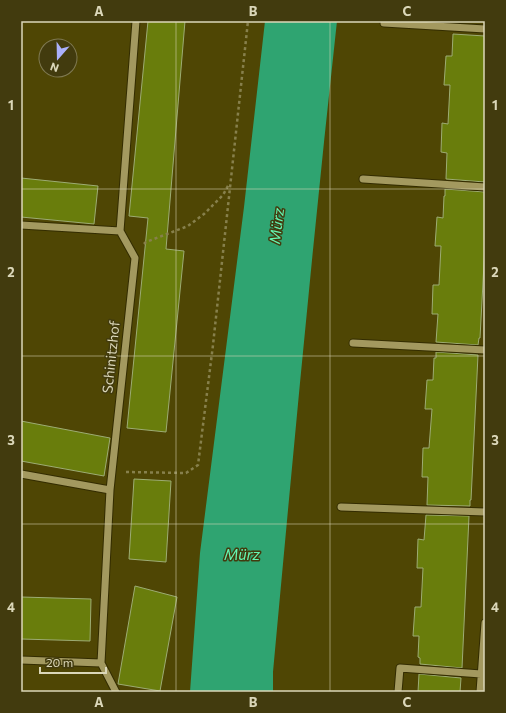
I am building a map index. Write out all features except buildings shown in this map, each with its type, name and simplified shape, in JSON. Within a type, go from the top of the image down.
[{"type":"street","points":[[135,258],[120,231],[136,21]]},
{"type":"street","points":[[384,23],[485,29]]},
{"type":"street","points":[[363,179],[485,187]]},
{"type":"street","points":[[21,225],[120,231]]},
{"type":"street","name":"Schinitzhof","points":[[101,663],[110,490],[135,258]]},
{"type":"street","points":[[353,343],[485,350]]},
{"type":"street","points":[[21,474],[110,490]]},
{"type":"street","points":[[341,507],[485,512]]},
{"type":"street","points":[[480,692],[485,623]]},
{"type":"street","points":[[21,660],[101,663],[116,692]]},
{"type":"street","points":[[398,692],[400,668],[481,674]]},
{"type":"path","points":[[110,490],[126,471],[186,473],[198,465],[213,345],[248,21]]},
{"type":"path","points":[[135,258],[146,242],[188,226],[204,214],[223,195],[230,182]]},
{"type":"water","name":"Mürz","points":[[265,21],[337,21],[296,428],[273,672],[273,692],[190,692],[200,553],[244,207]]}]
